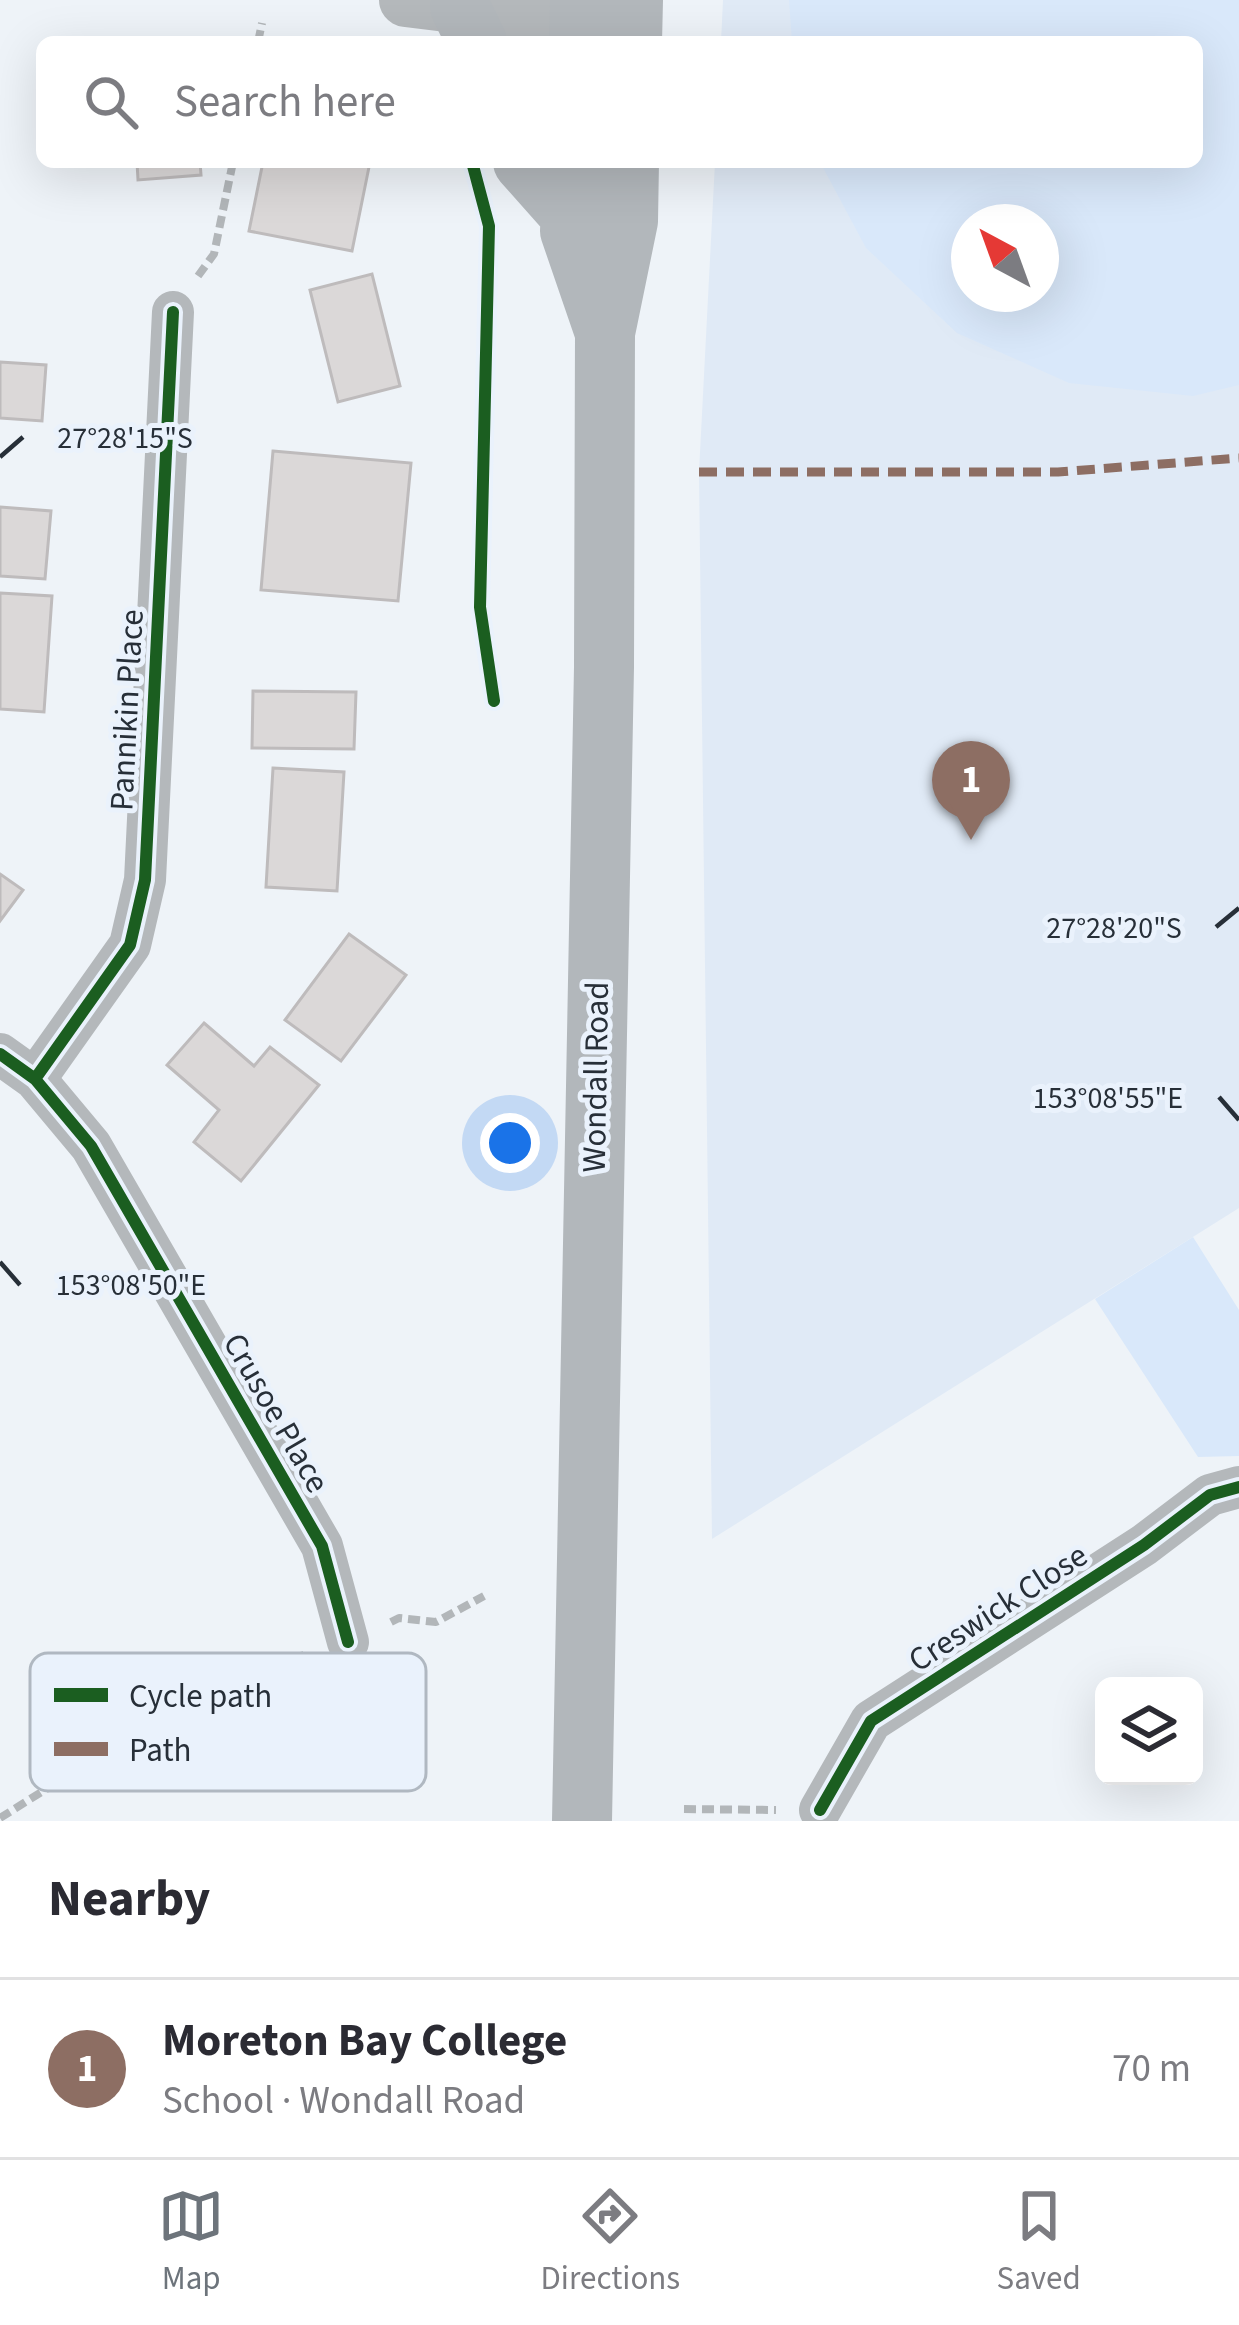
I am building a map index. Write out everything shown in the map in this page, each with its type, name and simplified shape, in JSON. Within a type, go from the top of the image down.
[{"type":"main road","points":[[534,168],[572,189]]},
{"type":"main road","name":"Wondall Road","points":[[582,1821],[605,333],[628,221],[629,168]]},
{"type":"main road","name":"Wondall Road","points":[[572,189],[570,232],[605,333]]},
{"type":"street","points":[[447,16],[606,18]]},
{"type":"street","name":"Pannikin Place","points":[[34,1079],[130,945],[146,880],[173,312]]},
{"type":"street","name":"Crusoe Place","points":[[0,1054],[34,1079],[91,1146],[322,1546],[349,1642]]},
{"type":"street","name":"Creswick Close","points":[[820,1810],[872,1721],[1144,1545],[1210,1495],[1239,1486]]},
{"type":"path","points":[[259,36],[262,23]]},
{"type":"path","points":[[173,312],[214,254],[232,168]]},
{"type":"path","points":[[309,1653],[349,1642],[399,1618],[436,1622],[484,1597]]},
{"type":"path","points":[[0,1818],[44,1791]]},
{"type":"path","points":[[684,1809],[820,1810]]},
{"type":"shaded area","points":[[723,0],[1239,0],[1239,1208],[712,1539],[699,472],[715,168],[1203,168],[1203,36],[721,36]]},
{"type":"shaded area","points":[[789,0],[1239,0],[1239,385],[1193,396],[1069,383],[957,333],[866,248],[823,168],[1203,168],[1203,36],[792,36]]},
{"type":"shaded area","points":[[1193,1237],[1239,1310],[1239,1456],[1198,1457],[1095,1299]]},
{"type":"building","points":[[137,168],[200,168],[201,175],[138,180]]},
{"type":"building","points":[[262,168],[369,168],[352,251],[249,231]]},
{"type":"building","points":[[372,274],[400,386],[338,402],[310,290]]},
{"type":"building","points":[[0,362],[46,365],[42,421],[0,418]]},
{"type":"building","points":[[273,451],[411,463],[398,601],[261,590]]},
{"type":"building","points":[[0,507],[51,511],[45,579],[0,576]]},
{"type":"building","points":[[0,593],[52,596],[44,712],[0,709]]},
{"type":"building","points":[[253,691],[356,692],[354,749],[252,748]]},
{"type":"building","points":[[273,768],[344,772],[337,891],[266,887]]},
{"type":"building","points":[[0,874],[23,890],[0,921]]},
{"type":"building","points":[[349,934],[406,975],[341,1061],[285,1020]]},
{"type":"building","points":[[204,1023],[254,1066],[270,1047],[319,1085],[241,1181],[194,1142],[219,1110],[167,1065]]},
{"type":"marked path","points":[[699,472],[1058,472],[1239,458]]},
{"type":"cycle path","points":[[474,168],[489,226],[480,607],[494,701]]},
{"type":"cycle path","points":[[35,1079],[130,945],[145,880],[173,312]]},
{"type":"cycle path","points":[[0,1054],[35,1079],[91,1146],[322,1546],[348,1642]]},
{"type":"cycle path","points":[[820,1810],[871,1721],[1144,1545],[1210,1495],[1239,1487]]},
{"type":"place","name":"Moreton Bay College","points":[[971,840]]}]
